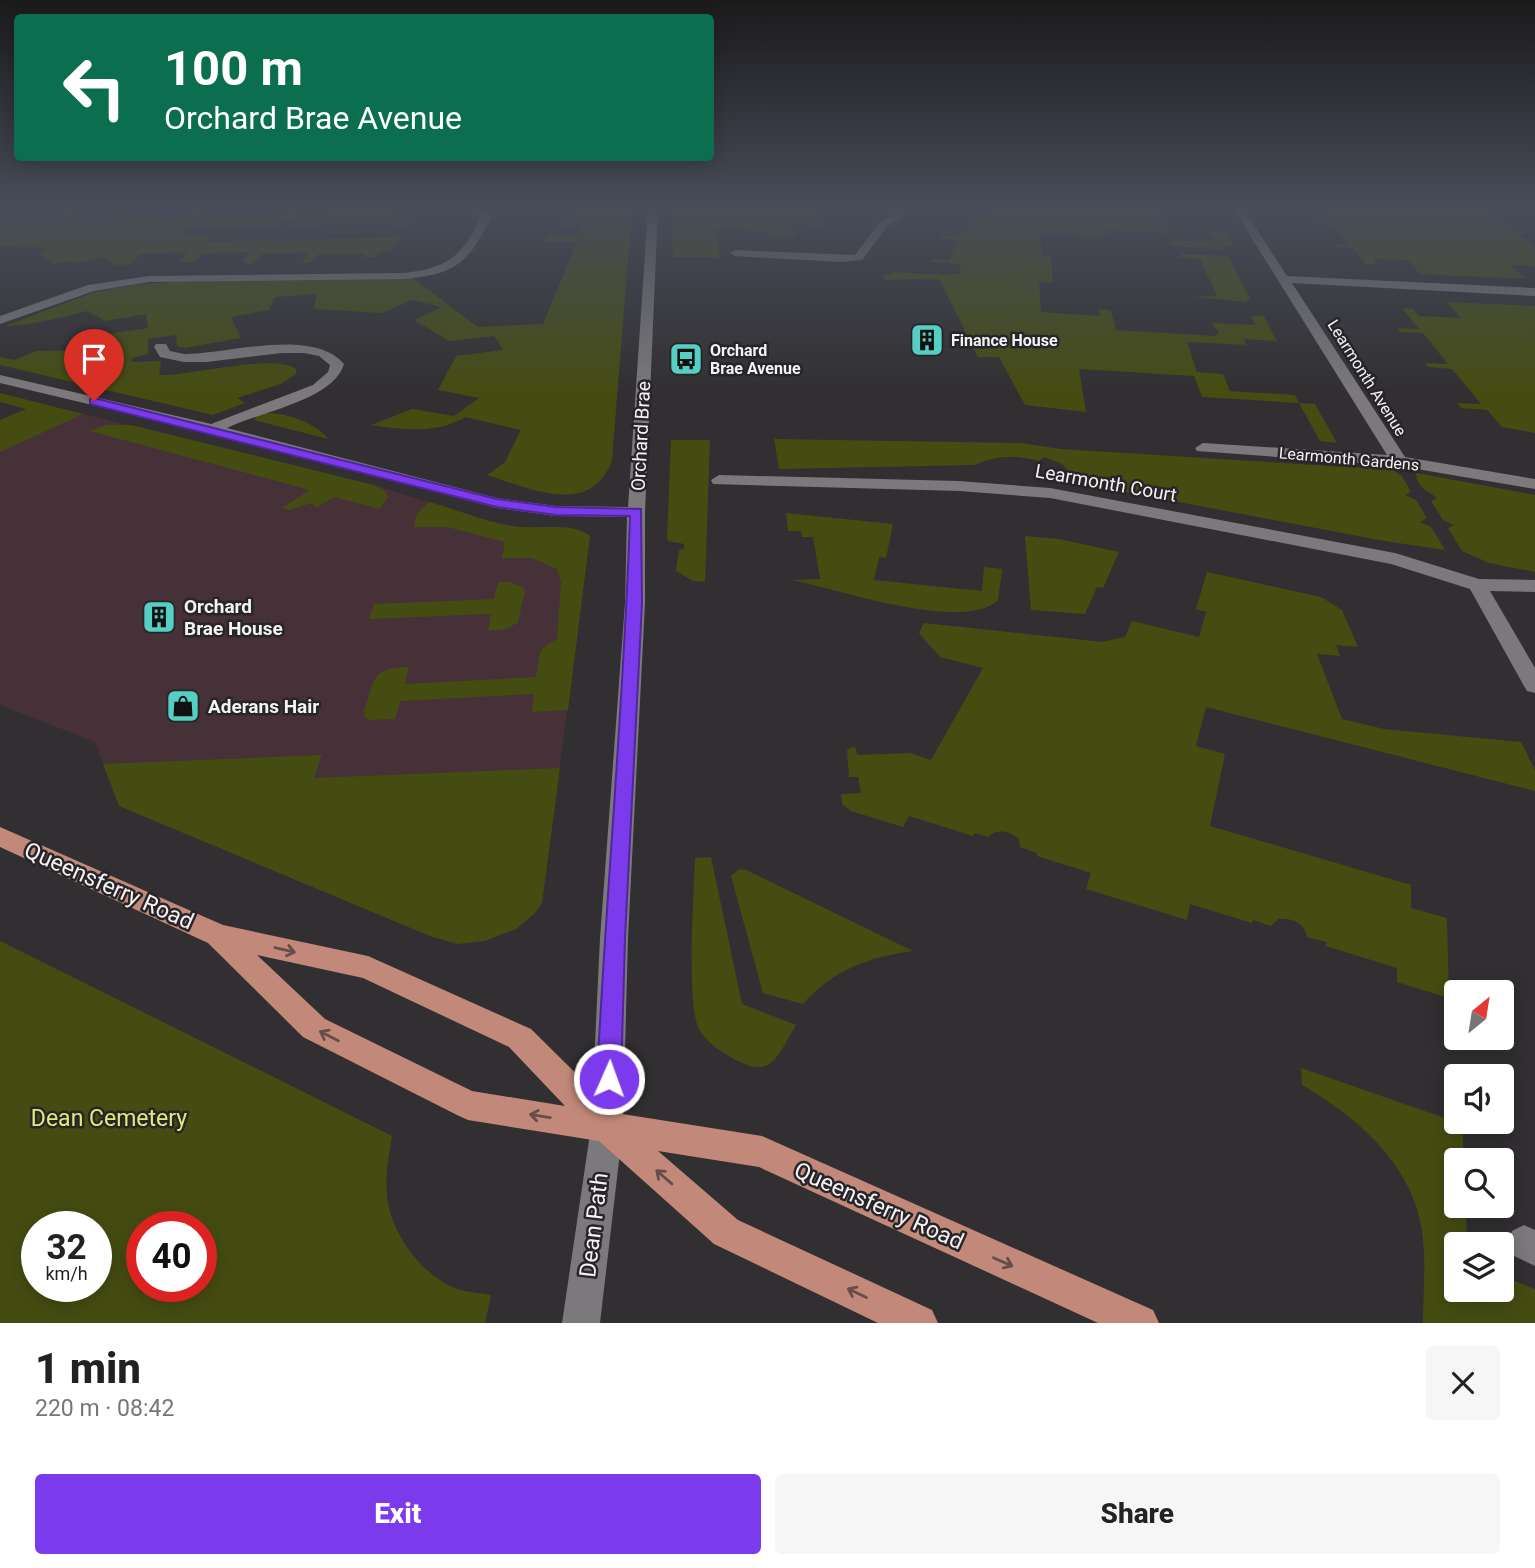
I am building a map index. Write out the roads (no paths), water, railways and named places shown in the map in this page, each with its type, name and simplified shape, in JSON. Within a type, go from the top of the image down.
[{"type":"main road","name":"Queensferry Road","points":[[0,836],[218,935],[368,968],[520,1038],[607,1126],[726,1232],[919,1323]]},
{"type":"main road","name":"Queensferry Road","points":[[218,935],[314,1028],[468,1105],[762,1152],[1140,1323]]},
{"type":"street","points":[[0,320],[83,291],[149,279],[404,276],[441,270]]},
{"type":"street","name":"Orchard Brae","points":[[607,1126],[614,938],[635,603],[636,512],[650,270]]},
{"type":"street","name":"Learmonth Avenue","points":[[1277,270],[1399,461]]},
{"type":"street","points":[[1283,279],[1535,292]]},
{"type":"street","points":[[161,347],[165,354],[190,360],[262,351],[301,350],[325,354],[337,364],[337,371],[332,378],[307,393],[213,429]]},
{"type":"street","points":[[0,379],[213,429],[497,503],[556,511],[636,512]]},
{"type":"street","name":"Learmonth Gardens","points":[[1203,448],[1399,461],[1535,484]]},
{"type":"street","name":"Learmonth Court","points":[[719,480],[969,486],[1050,493],[1395,559],[1478,585],[1535,586]]},
{"type":"street","points":[[1478,585],[1535,685]]},
{"type":"street","name":"Dean Path","points":[[581,1323],[607,1126]]},
{"type":"place","name":"Finance House","points":[[927,340]]},
{"type":"place","name":"Orchard Brae Avenue","points":[[686,359]]},
{"type":"place","name":"Orchard Brae House","points":[[159,617]]},
{"type":"place","name":"Aderans Hair","points":[[183,706]]},
{"type":"park label","name":"Dean Cemetery","points":[[109,1118]]}]
